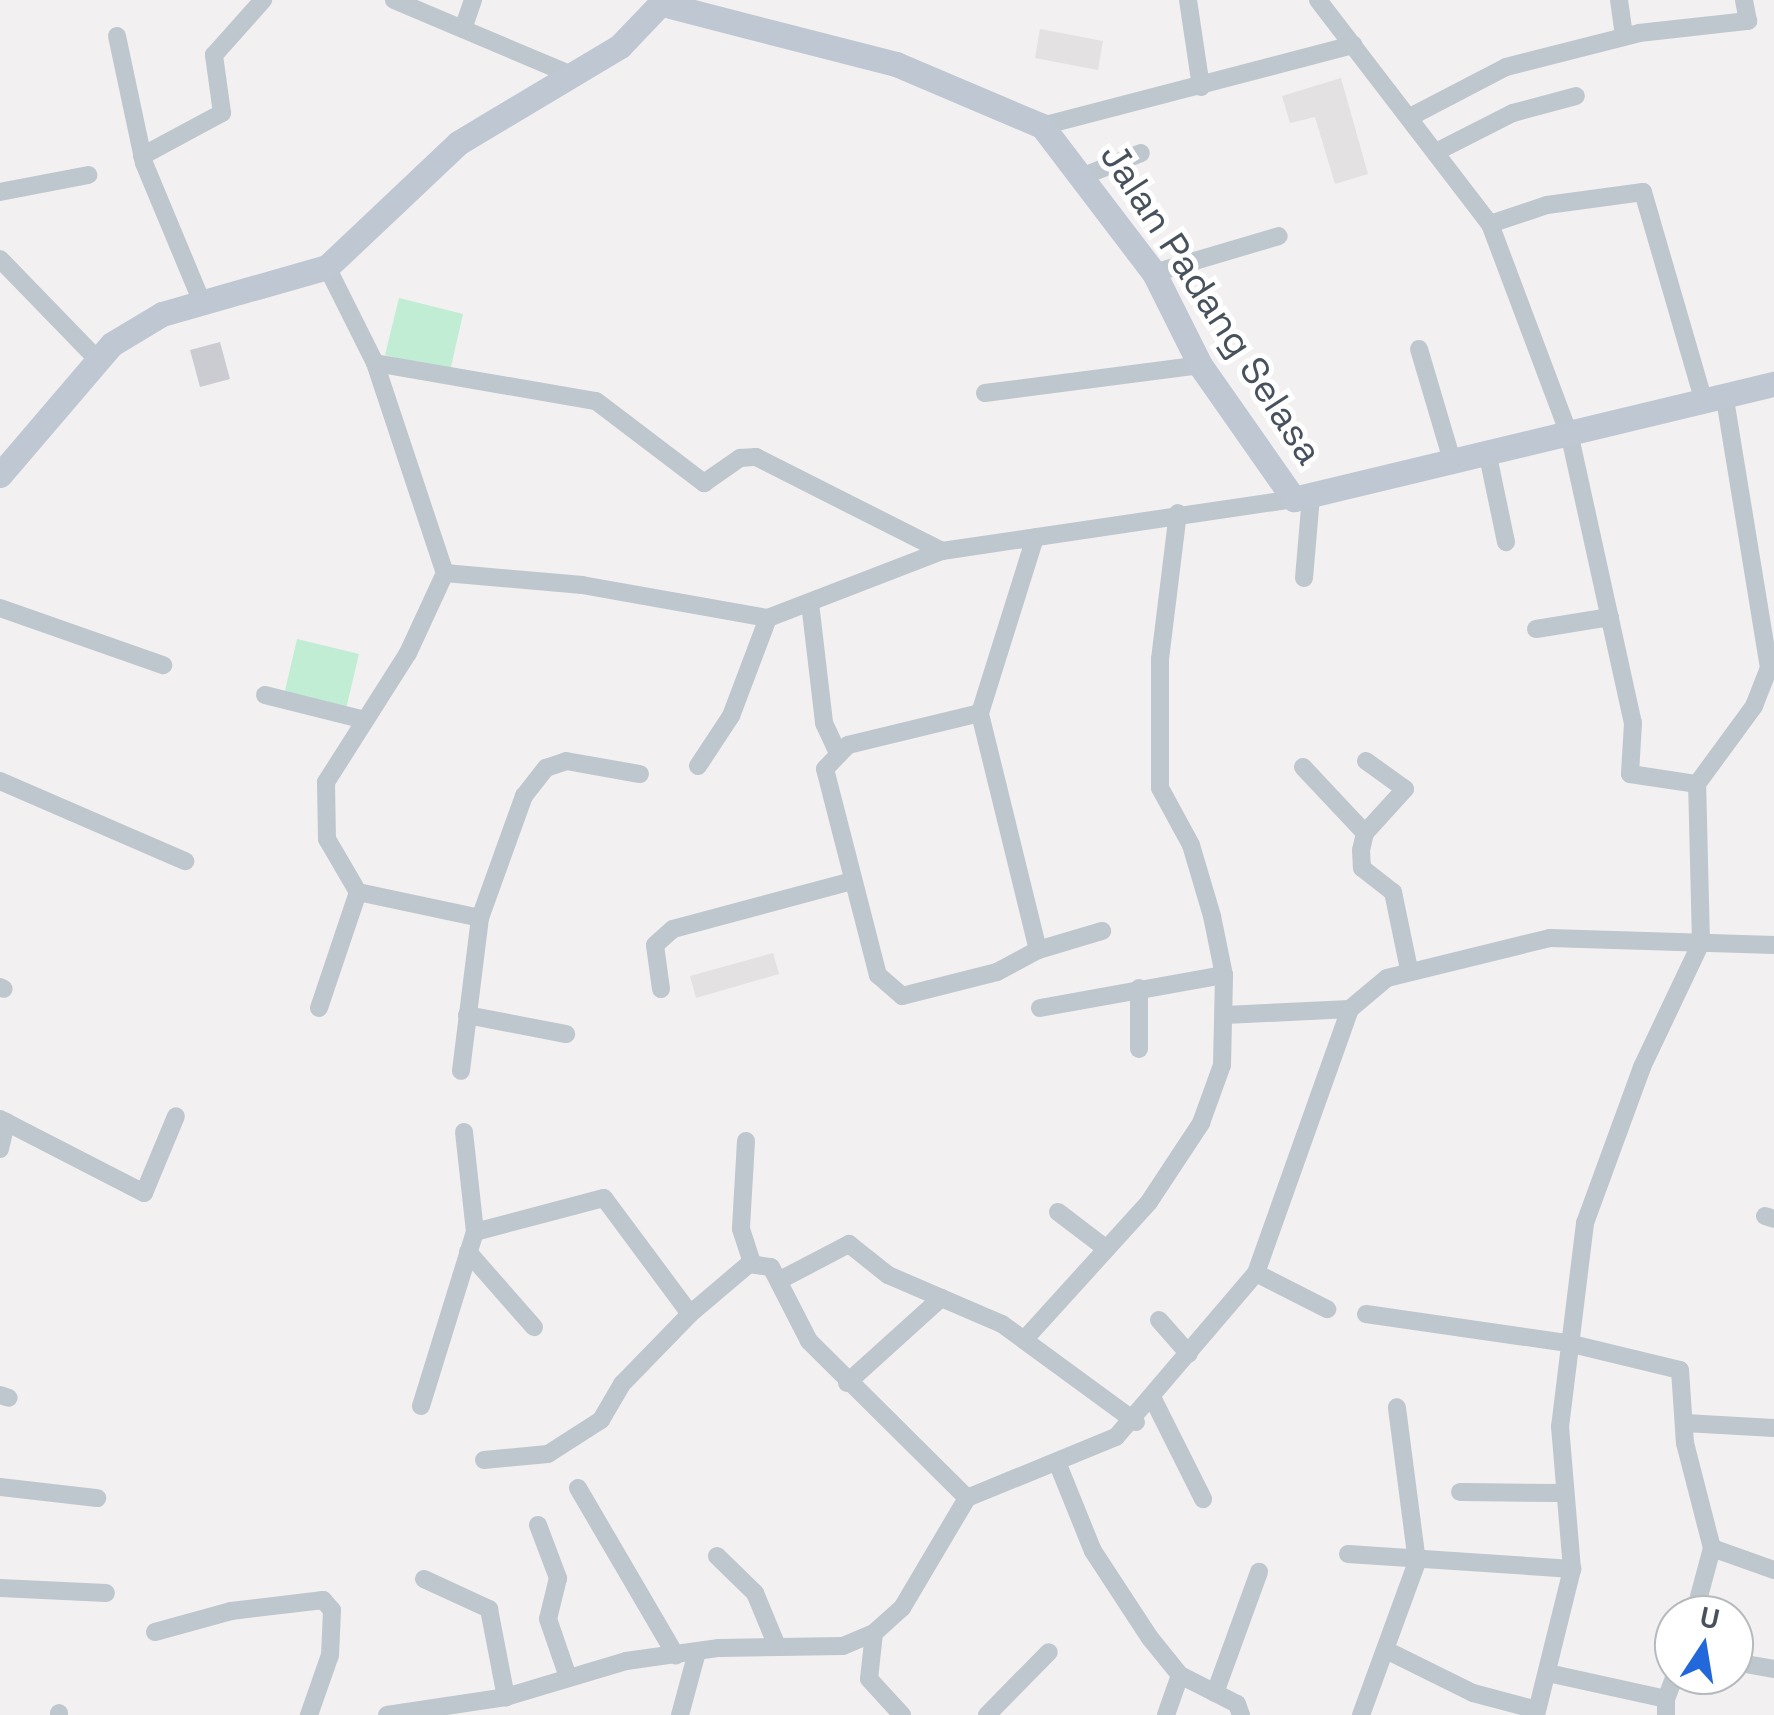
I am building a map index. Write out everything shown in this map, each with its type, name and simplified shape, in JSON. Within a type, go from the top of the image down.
[{"type":"street","points":[[142,156],[222,114],[214,56],[263,0]]},
{"type":"street","points":[[394,0],[566,74]]},
{"type":"street","points":[[464,29],[473,0]]},
{"type":"street","points":[[1188,0],[1201,87]]},
{"type":"street","points":[[1318,0],[1490,224],[1570,437],[1633,723],[1630,774],[1697,784]]},
{"type":"street","points":[[1619,0],[1624,37]]},
{"type":"street","points":[[1410,117],[1506,67],[1624,37],[1748,21],[1744,0]]},
{"type":"street","points":[[0,475],[97,359],[162,314],[327,266],[458,142],[566,74],[620,46],[663,2]]},
{"type":"street","name":"Jalan Padang Selasa","points":[[663,2],[896,64],[1042,126],[1086,175],[1154,273],[1200,364],[1302,498],[1570,437],[1774,384]]},
{"type":"street","points":[[117,36],[142,156],[202,302]]},
{"type":"street","points":[[1042,126],[1354,45]]},
{"type":"street","points":[[1436,152],[1513,113],[1576,96]]},
{"type":"street","points":[[1086,175],[1140,153]]},
{"type":"street","points":[[0,192],[88,176]]},
{"type":"street","points":[[1386,1650],[1473,1693],[1537,1713],[1572,1569],[1563,1493],[1568,1343],[1586,1223],[1612,1142],[1701,943],[1697,784],[1754,706],[1771,657],[1714,397],[1643,192],[1547,205],[1490,224]]},
{"type":"street","points":[[1154,273],[1279,236]]},
{"type":"street","points":[[0,259],[97,359]]},
{"type":"street","points":[[327,266],[375,363],[445,572],[408,654],[326,782],[326,839],[358,892],[480,918]]},
{"type":"street","points":[[1419,349],[1453,464]]},
{"type":"street","points":[[375,363],[596,401],[704,483],[744,456],[756,457],[942,551]]},
{"type":"street","points":[[985,393],[1200,364]]},
{"type":"street","points":[[1488,456],[1506,542]]},
{"type":"street","points":[[445,572],[582,585],[768,618],[942,551],[1178,513],[1302,498],[1304,578]]},
{"type":"street","points":[[1024,1340],[1104,1246],[1148,1202],[1200,1122],[1222,1066],[1224,974],[1190,844],[1160,788],[1160,659],[1178,513]]},
{"type":"street","points":[[1035,537],[980,713],[1038,950]]},
{"type":"street","points":[[810,603],[824,723],[837,750]]},
{"type":"street","points":[[0,608],[163,665]]},
{"type":"street","points":[[1536,629],[1610,617]]},
{"type":"street","points":[[698,766],[731,716],[768,618]]},
{"type":"street","points":[[265,694],[364,720]]},
{"type":"street","points":[[980,713],[837,750],[824,769],[825,795],[878,975],[902,996],[1007,968],[1038,950],[1102,931]]},
{"type":"street","points":[[461,1071],[480,918],[524,796],[546,768],[566,761],[640,774]]},
{"type":"street","points":[[1366,762],[1406,788],[1365,833],[1362,868],[1393,892],[1409,969]]},
{"type":"street","points":[[1303,767],[1365,833]]},
{"type":"street","points":[[0,781],[185,861]]},
{"type":"street","points":[[661,989],[655,945],[673,928],[849,882]]},
{"type":"street","points":[[319,1008],[358,892]]},
{"type":"street","points":[[1225,1015],[1350,1009],[1409,969],[1550,938],[1774,944]]},
{"type":"street","points":[[1040,1008],[1224,974]]},
{"type":"street","points":[[1138,1050],[1139,988]]},
{"type":"street","points":[[387,1715],[460,1710],[568,1677],[697,1652],[843,1646],[874,1633],[902,1608],[967,1498],[1057,1462],[1136,1422],[1256,1272],[1350,1009]]},
{"type":"street","points":[[467,1015],[566,1034]]},
{"type":"street","points":[[0,1149],[3,1120],[144,1194],[176,1116]]},
{"type":"street","points":[[421,1406],[474,1232],[464,1132]]},
{"type":"street","points":[[746,1141],[741,1229],[752,1262],[780,1280],[795,1320],[847,1383],[967,1498]]},
{"type":"street","points":[[474,1232],[604,1198],[690,1314]]},
{"type":"street","points":[[1058,1212],[1104,1246]]},
{"type":"street","points":[[780,1280],[849,1244],[888,1275],[1024,1340],[1136,1422]]},
{"type":"street","points":[[468,1252],[534,1327]]},
{"type":"street","points":[[484,1460],[548,1454],[600,1420],[622,1384],[690,1314],[752,1262]]},
{"type":"street","points":[[1256,1272],[1328,1309]]},
{"type":"street","points":[[847,1383],[941,1298]]},
{"type":"street","points":[[1366,1314],[1568,1343],[1680,1370],[1685,1423],[1712,1548],[1699,1595]]},
{"type":"street","points":[[1159,1320],[1189,1354]]},
{"type":"street","points":[[1154,1399],[1203,1499]]},
{"type":"street","points":[[1361,1715],[1418,1562],[1396,1407]]},
{"type":"street","points":[[1685,1423],[1774,1428]]},
{"type":"street","points":[[1057,1462],[1093,1551],[1180,1675],[1216,1693],[1241,1715]]},
{"type":"street","points":[[0,1487],[97,1498]]},
{"type":"street","points":[[578,1488],[676,1656]]},
{"type":"street","points":[[1460,1492],[1563,1493]]},
{"type":"street","points":[[538,1526],[558,1578],[548,1619],[568,1677]]},
{"type":"street","points":[[1712,1548],[1774,1570]]},
{"type":"street","points":[[1348,1554],[1418,1562],[1572,1569]]},
{"type":"street","points":[[717,1556],[755,1593],[777,1646]]},
{"type":"street","points":[[1216,1693],[1259,1572]]},
{"type":"street","points":[[424,1579],[489,1609],[506,1697]]},
{"type":"street","points":[[0,1588],[106,1593]]},
{"type":"street","points":[[155,1632],[230,1611],[323,1600],[332,1610],[330,1656],[309,1715]]},
{"type":"street","points":[[874,1633],[869,1679],[902,1715]]},
{"type":"street","points":[[680,1715],[697,1652]]},
{"type":"street","points":[[987,1715],[1049,1652]]},
{"type":"street","points":[[1548,1673],[1666,1707]]},
{"type":"street","points":[[1166,1715],[1180,1675]]},
{"type":"shaded area","points":[[1040,29],[1103,41],[1098,70],[1035,58]]},
{"type":"shaded area","points":[[1341,78],[1368,174],[1335,184],[1315,117],[1290,123],[1282,96]]},
{"type":"shaded area","points":[[773,953],[779,974],[696,998],[690,976]]},
{"type":"green space","points":[[399,298],[463,314],[450,371],[385,355]]},
{"type":"green space","points":[[297,639],[359,654],[346,709],[284,695]]},
{"type":"building","points":[[220,342],[230,379],[200,387],[190,350]]}]
